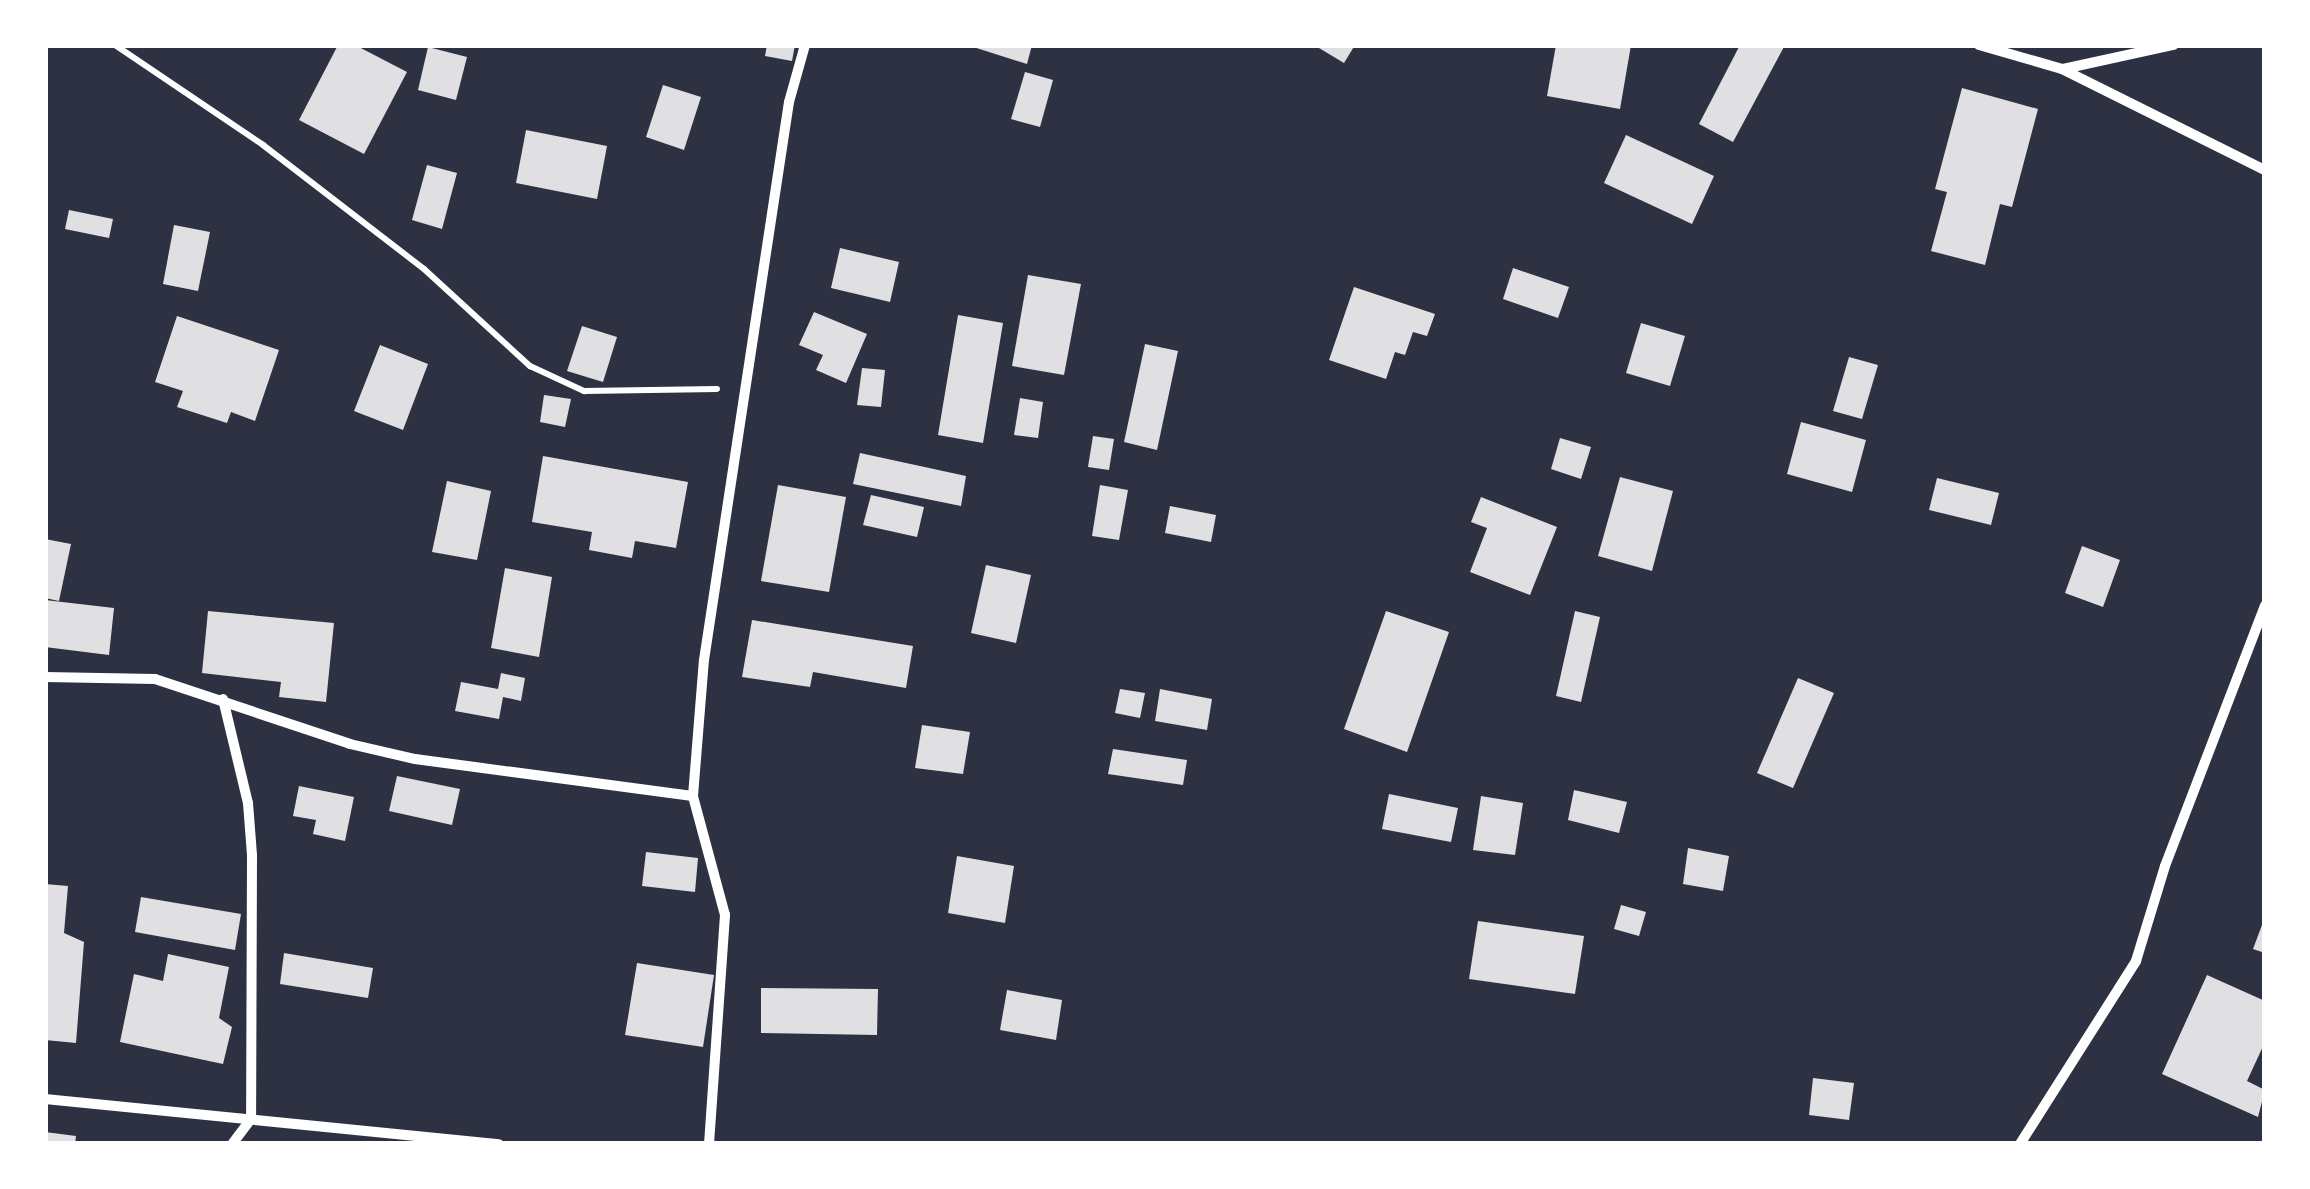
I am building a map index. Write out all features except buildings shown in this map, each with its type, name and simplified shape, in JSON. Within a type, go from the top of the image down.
[{"type":"street","points":[[709,1144],[725,916],[693,796],[704,660],[789,102],[806,45]]},
{"type":"street","points":[[1979,45],[2062,70],[2265,170]]},
{"type":"street","points":[[2062,70],[2172,45]]},
{"type":"street","points":[[2020,1144],[2136,961],[2165,866],[2265,606]]},
{"type":"street","points":[[45,677],[155,680],[223,699],[350,744],[415,759],[693,796]]},
{"type":"street","points":[[223,699],[248,803],[252,855],[250,1119],[232,1144]]},
{"type":"street","points":[[45,1099],[499,1144]]},
{"type":"path","points":[[115,45],[263,145],[424,269],[530,366],[584,391],[748,388]]}]
